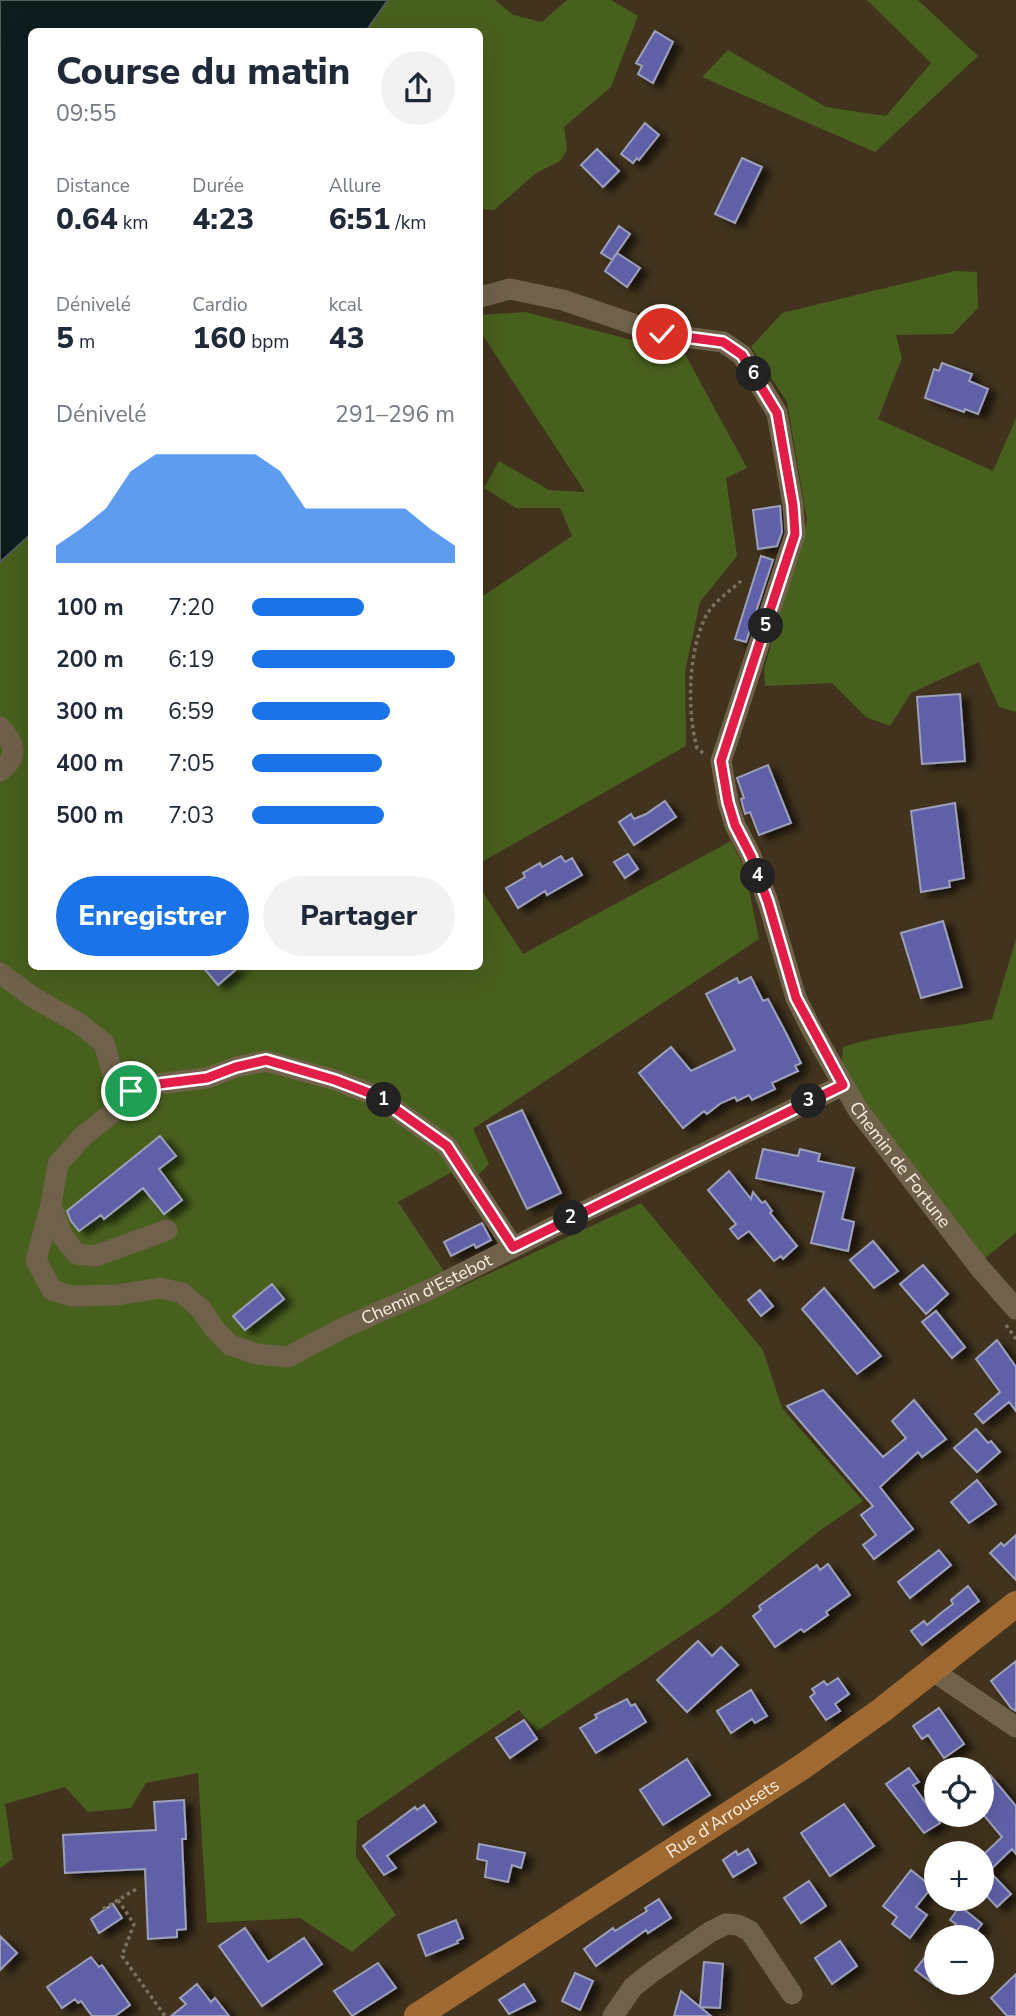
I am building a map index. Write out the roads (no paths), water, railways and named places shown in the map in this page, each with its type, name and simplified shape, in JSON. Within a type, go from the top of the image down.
[{"type":"main road","name":"Rue d'Arrousets","points":[[417,2016],[802,1767],[864,1724],[1016,1604]]},
{"type":"street","name":"Chemin de Fortune","points":[[483,296],[510,289],[563,300],[662,334],[723,342],[742,355],[777,413],[793,505],[795,534],[721,761],[728,802],[768,902],[796,998],[843,1085],[858,1110],[946,1225],[1016,1309]]},
{"type":"street","points":[[0,727],[8,735],[14,749],[10,764],[0,771]]},
{"type":"street","points":[[0,972],[34,998],[77,1022],[104,1043],[117,1097],[117,1109],[83,1136],[58,1164],[51,1205],[63,1237],[77,1254],[95,1256],[167,1230]]},
{"type":"street","points":[[117,1097],[150,1085],[207,1078],[266,1060],[335,1080],[377,1096],[447,1146],[513,1247]]},
{"type":"street","name":"Chemin d'Estebot","points":[[51,1205],[36,1260],[52,1290],[71,1296],[117,1295],[160,1288],[183,1293],[201,1309],[230,1345],[257,1354],[288,1357],[843,1085]]},
{"type":"street","points":[[933,1671],[1016,1727]]},
{"type":"street","points":[[613,2016],[633,1987],[710,1932],[726,1924],[737,1925],[750,1931],[792,1994]]}]
